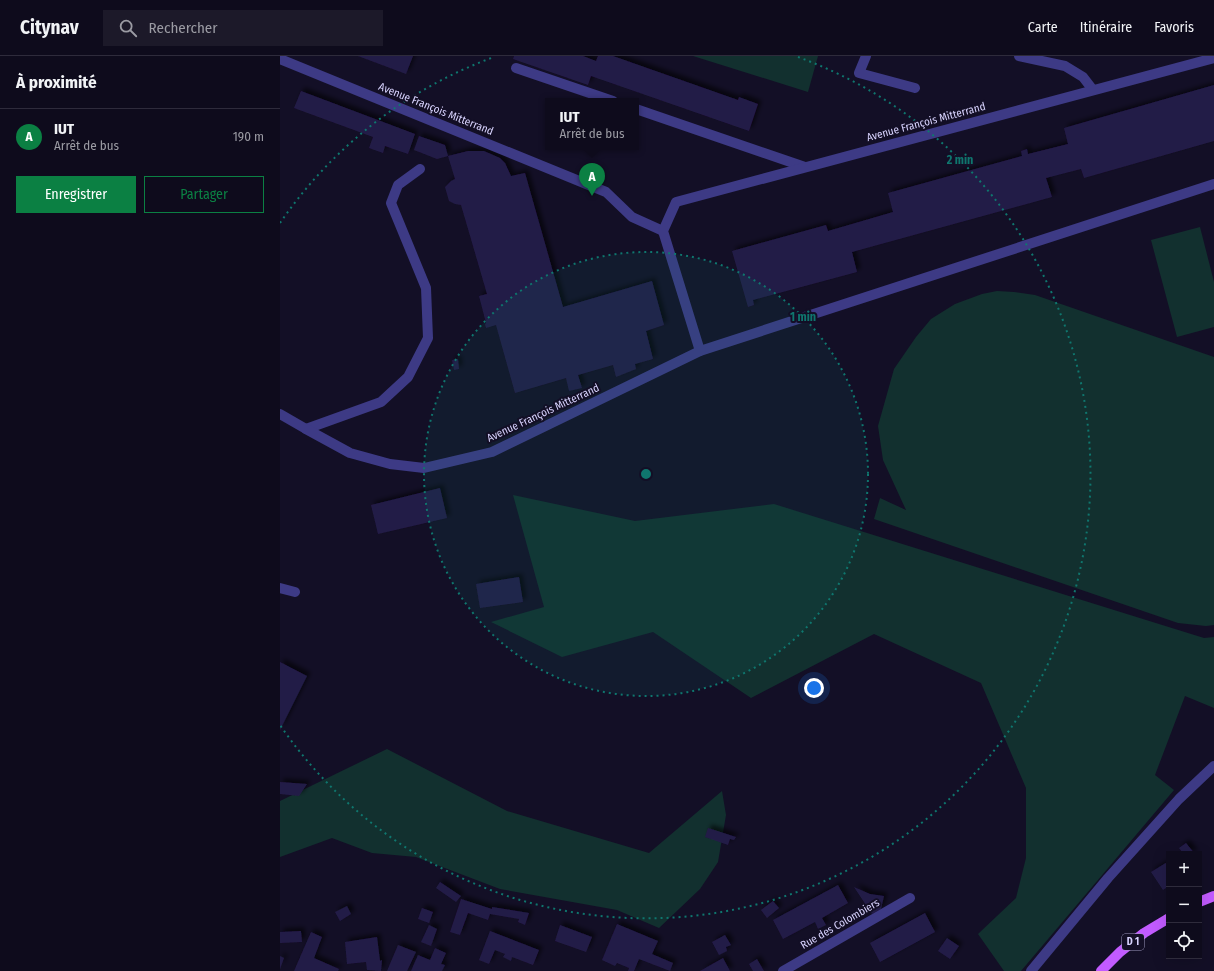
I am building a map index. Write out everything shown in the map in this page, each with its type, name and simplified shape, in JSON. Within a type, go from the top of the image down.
[{"type":"main road","points":[[1202,901],[1214,896]]},
{"type":"main road","name":"D 1","points":[[1101,971],[1120,952],[1144,933],[1166,920]]},
{"type":"street","points":[[866,56],[859,73],[915,88]]},
{"type":"street","points":[[1019,56],[1065,66],[1083,77],[1093,90]]},
{"type":"street","name":"Avenue François Mitterrand","points":[[280,59],[606,192],[632,217],[663,231],[676,202],[1214,58]]},
{"type":"street","points":[[516,68],[604,98]]},
{"type":"street","points":[[639,110],[805,167]]},
{"type":"street","points":[[306,429],[381,402],[408,377],[428,338],[426,288],[392,204],[398,185],[420,169]]},
{"type":"street","name":"Avenue François Mitterrand","points":[[280,414],[350,453],[390,464],[424,468],[492,452],[700,351],[1214,184]]},
{"type":"street","points":[[663,231],[700,351]]},
{"type":"street","points":[[280,588],[295,592]]},
{"type":"street","points":[[1032,971],[1113,872],[1179,799],[1214,766]]},
{"type":"street","name":"Rue des Colombiers","points":[[783,971],[910,898]]},
{"type":"green space","points":[[693,56],[818,56],[808,92]]},
{"type":"green space","points":[[1200,227],[1214,282],[1214,327],[1177,337],[1151,240]]},
{"type":"green space","points":[[997,291],[1035,295],[1214,357],[1214,625],[1206,626],[1178,623],[874,519],[880,498],[906,510],[883,460],[878,426],[894,369],[916,337],[931,319],[955,304],[982,294]]},
{"type":"green space","points":[[513,495],[635,521],[774,504],[1204,638],[1214,637],[1214,708],[1185,696],[1155,775],[1174,790],[1021,971],[1004,971],[978,934],[1016,898],[1026,858],[1026,788],[981,683],[874,634],[751,698],[653,632],[562,657],[491,622],[544,607]]},
{"type":"green space","points":[[387,749],[507,811],[649,853],[722,791],[726,815],[718,862],[700,889],[659,928],[617,910],[500,889],[416,857],[372,853],[332,838],[280,857],[280,801]]},
{"type":"building","points":[[358,56],[413,56],[406,74]]},
{"type":"building","points":[[514,56],[583,56],[596,61],[598,56],[613,56],[738,100],[739,97],[758,104],[749,131],[591,76],[588,85],[513,59]]},
{"type":"building","points":[[1214,85],[1214,141],[1084,178],[1081,169],[1046,178],[1052,197],[852,252],[857,272],[753,300],[754,305],[748,307],[732,251],[826,225],[828,231],[893,212],[888,193],[1022,156],[1021,151],[1027,149],[1028,154],[1068,144],[1064,128]]},
{"type":"building","points":[[301,91],[415,134],[408,154],[385,146],[383,153],[369,148],[373,137],[294,108]]},
{"type":"building","points":[[419,136],[445,145],[448,156],[437,159],[414,150]]},
{"type":"building","points":[[468,151],[484,151],[500,158],[505,163],[511,176],[525,173],[563,307],[652,281],[664,325],[646,331],[653,359],[635,364],[636,369],[616,377],[613,365],[578,375],[582,388],[569,391],[566,378],[515,393],[496,325],[486,328],[479,296],[487,294],[461,205],[449,201],[445,187],[455,179],[448,156]]},
{"type":"building","points":[[458,359],[459,369],[454,370],[452,360]]},
{"type":"building","points":[[440,488],[447,518],[378,534],[371,505]]},
{"type":"building","points":[[519,577],[523,602],[480,608],[476,584]]},
{"type":"building","points":[[280,662],[307,676],[280,730]]},
{"type":"building","points":[[280,782],[307,784],[299,796],[280,794]]},
{"type":"building","points":[[708,828],[736,837],[734,840],[730,839],[728,845],[705,837]]},
{"type":"building","points":[[1186,843],[1193,851],[1181,851],[1179,848]]},
{"type":"building","points":[[1166,863],[1166,888],[1163,890],[1151,872]]},
{"type":"building","points":[[440,882],[461,896],[456,902],[436,888]]},
{"type":"building","points":[[838,885],[848,903],[822,918],[826,925],[818,929],[815,922],[783,939],[773,920]]},
{"type":"building","points":[[854,887],[870,894],[884,896],[881,909],[872,914]]},
{"type":"building","points":[[461,899],[492,909],[492,907],[529,913],[525,925],[518,922],[519,919],[490,914],[488,920],[468,913],[460,935],[450,932]]},
{"type":"building","points":[[773,901],[779,908],[767,918],[761,910]]},
{"type":"building","points":[[347,906],[351,914],[340,921],[335,912]]},
{"type":"building","points":[[422,908],[433,912],[429,923],[418,919]]},
{"type":"building","points":[[925,913],[935,932],[880,962],[870,943]]},
{"type":"building","points":[[617,924],[658,941],[652,954],[673,963],[670,971],[639,959],[634,971],[628,971],[629,968],[617,963],[615,966],[602,960]]},
{"type":"building","points":[[429,925],[437,929],[431,946],[421,942]]},
{"type":"building","points":[[560,925],[592,937],[586,952],[555,941]]},
{"type":"building","points":[[301,931],[302,942],[280,943],[280,932]]},
{"type":"building","points":[[490,931],[539,950],[533,965],[512,957],[511,961],[503,957],[505,954],[495,950],[489,964],[479,960]]},
{"type":"building","points":[[311,932],[322,937],[314,958],[339,969],[338,971],[294,971]]},
{"type":"building","points":[[725,935],[731,945],[726,947],[727,951],[719,955],[712,942]]},
{"type":"building","points":[[377,937],[380,961],[382,960],[381,971],[367,970],[366,962],[347,964],[345,942]]},
{"type":"building","points":[[947,938],[959,946],[950,959],[938,951]]},
{"type":"building","points":[[398,945],[416,952],[407,971],[387,971]]},
{"type":"building","points":[[435,948],[446,953],[441,964],[445,965],[442,971],[411,971],[418,955],[430,960]]},
{"type":"building","points":[[280,956],[284,958],[280,969]]},
{"type":"building","points":[[723,958],[730,971],[700,971]]},
{"type":"building","points":[[757,959],[764,971],[753,971],[749,964]]},
{"type":"place","name":"IUT","points":[[592,196]]}]
